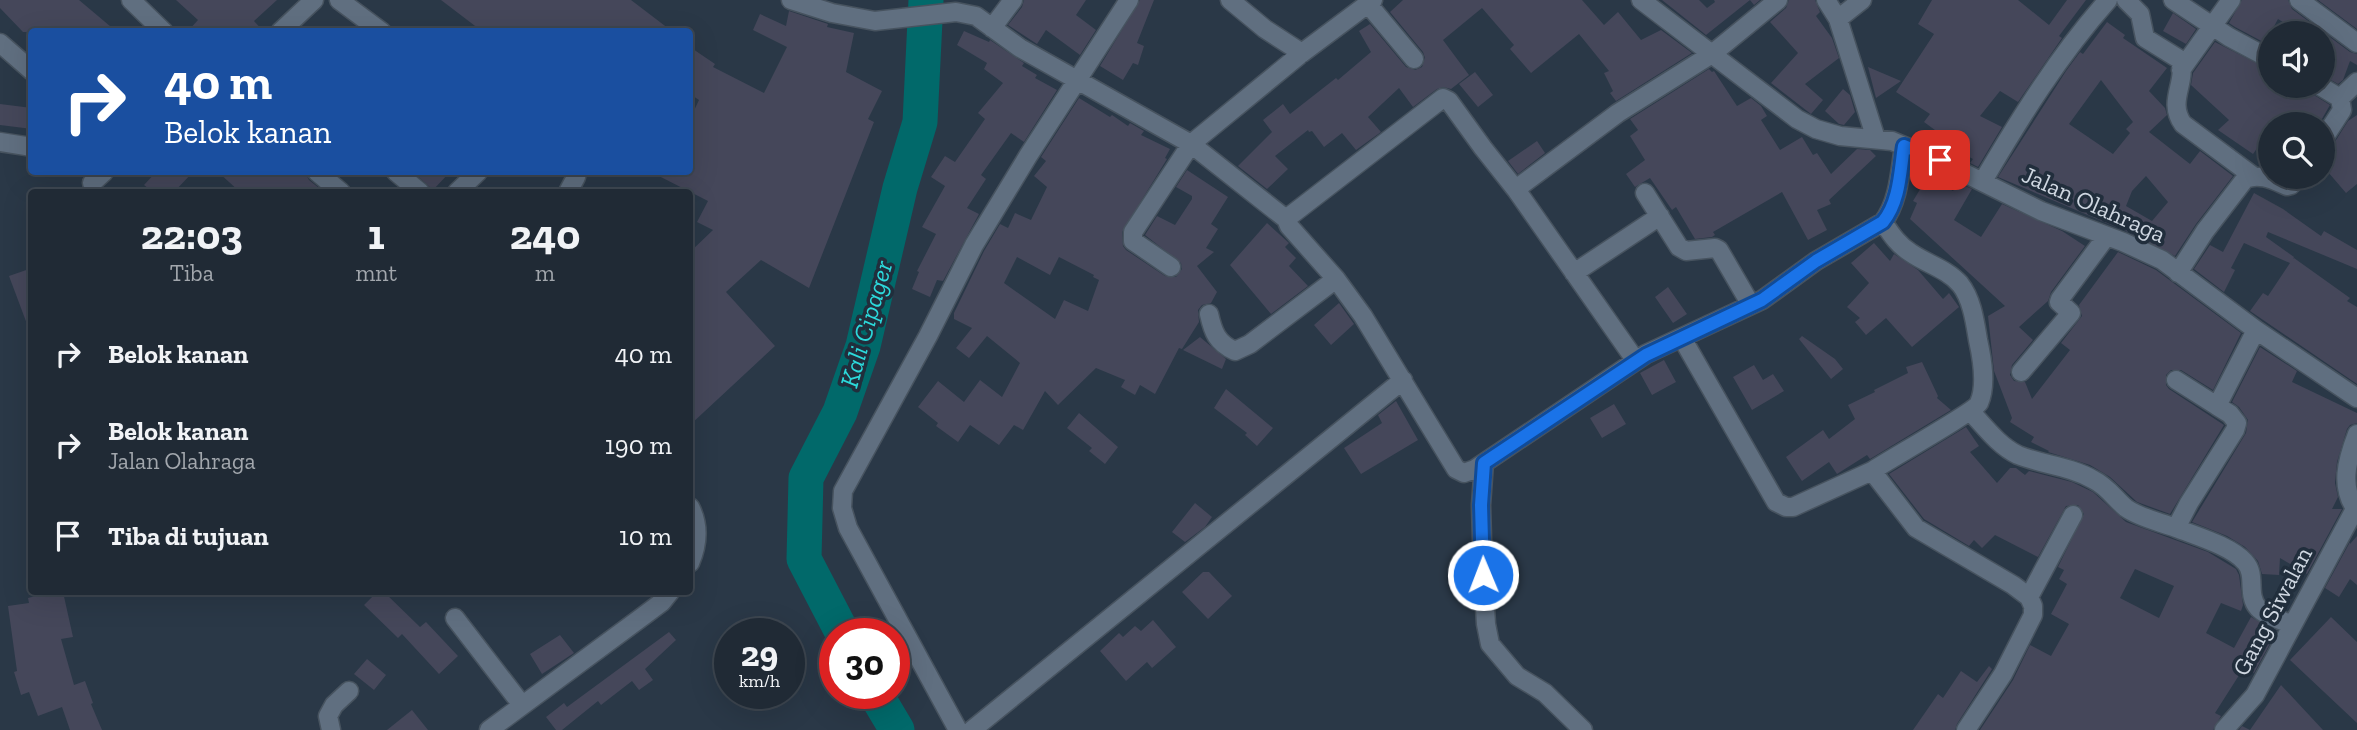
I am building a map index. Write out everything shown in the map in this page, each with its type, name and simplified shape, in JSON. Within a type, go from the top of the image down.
[{"type":"street","points":[[131,0],[160,28]]},
{"type":"street","points":[[285,28],[314,0]]},
{"type":"street","points":[[339,0],[377,28]]},
{"type":"street","points":[[791,0],[866,21],[956,12],[976,16],[1020,48],[1191,144],[1286,219],[1289,226],[1336,279],[1403,380],[1456,469],[1464,473],[1484,463],[1636,361],[1751,306],[1816,261],[1883,222],[1890,213],[1896,194],[1904,146]]},
{"type":"street","points":[[992,27],[1013,0]]},
{"type":"street","points":[[958,730],[848,528],[842,508],[843,491],[974,245],[1129,0]]},
{"type":"street","points":[[1230,0],[1265,29],[1302,53]]},
{"type":"street","name":"Jalan Olahraga","points":[[1641,0],[1797,119],[1816,129],[1840,136],[1876,139],[1904,146],[1983,181],[2041,211],[2162,260],[2256,330],[2357,398]]},
{"type":"street","points":[[1517,191],[1520,186],[1618,113],[1712,54],[1778,0]]},
{"type":"street","points":[[1826,0],[1838,19],[1876,139]]},
{"type":"street","points":[[1838,19],[1862,0]]},
{"type":"street","points":[[1983,181],[2021,116],[2085,26],[2108,0]]},
{"type":"street","points":[[2126,0],[2140,14],[2143,36],[2179,59],[2181,70],[2175,106],[2183,124],[2253,176]]},
{"type":"street","points":[[2173,0],[2258,52]]},
{"type":"street","points":[[2181,70],[2231,0]]},
{"type":"street","points":[[2299,0],[2357,43]]},
{"type":"street","points":[[1171,267],[1133,241],[1133,232],[1191,144],[1302,53],[1370,2],[1414,59]]},
{"type":"street","points":[[0,43],[28,68]]},
{"type":"street","points":[[2340,98],[2357,82]]},
{"type":"street","points":[[2335,95],[2340,98],[2342,110],[2335,121]]},
{"type":"street","points":[[1286,219],[1443,98],[1450,100],[1636,361]]},
{"type":"street","points":[[0,142],[28,146]]},
{"type":"street","points":[[321,175],[337,189]]},
{"type":"street","points":[[400,175],[417,189]]},
{"type":"street","points":[[460,189],[475,175]]},
{"type":"street","points":[[2178,273],[2234,190],[2245,179],[2258,176]]},
{"type":"street","points":[[1645,193],[1679,247],[1686,251],[1715,248],[1719,250],[1751,306]]},
{"type":"street","points":[[1574,273],[1660,216]]},
{"type":"street","points":[[1682,338],[1776,502],[1793,507],[1872,471],[1945,425],[1971,412],[1978,405],[1983,388],[1979,343],[1966,293],[1947,272],[1903,248],[1883,222]]},
{"type":"street","points":[[2021,373],[2071,313],[2059,302],[2060,299],[2106,237]]},
{"type":"street","points":[[1209,314],[1213,334],[1227,348],[1235,351],[1250,344],[1336,279]]},
{"type":"street","points":[[2217,406],[2256,330]]},
{"type":"street","points":[[972,730],[1403,380]]},
{"type":"street","points":[[2176,380],[2217,406],[2237,423],[2176,528]]},
{"type":"street","points":[[1971,412],[2003,446],[2019,455],[2076,470],[2098,481],[2115,495],[2125,508],[2232,552],[2246,563],[2253,580],[2253,599],[2259,610],[2292,625]]},
{"type":"street","points":[[2356,510],[2347,494],[2346,474],[2357,434]]},
{"type":"street","points":[[1484,463],[1481,505],[1483,575],[1490,644],[1517,676],[1545,693],[1583,730]]},
{"type":"street","points":[[1872,471],[1916,528],[2013,585],[2029,597],[2033,606],[2033,615],[2003,674],[1966,730]]},
{"type":"street","name":"Gang Siwalan","points":[[2224,730],[2255,695],[2356,510]]},
{"type":"street","points":[[693,514],[698,534],[693,552]]},
{"type":"street","points":[[2029,597],[2073,515]]},
{"type":"street","points":[[489,730],[662,602],[668,595]]},
{"type":"street","points":[[455,618],[522,705]]},
{"type":"street","points":[[331,730],[328,716],[334,705],[348,691]]},
{"type":"building","points":[[0,0],[79,0],[112,28],[28,28],[28,32],[23,32],[0,8]]},
{"type":"building","points":[[176,0],[277,0],[254,21],[260,28],[191,28],[198,20]]},
{"type":"building","points":[[441,0],[631,0],[668,28],[478,28]]},
{"type":"building","points":[[1024,0],[1086,0],[1076,15],[1096,30],[1080,55],[1046,30],[1037,44],[1008,25]]},
{"type":"building","points":[[1140,0],[1154,0],[1137,43],[1144,46],[1138,65],[1133,63],[1123,80],[1100,66]]},
{"type":"building","points":[[1403,0],[1582,0],[1604,25],[1618,12],[1641,40],[1661,30],[1692,53],[1616,101],[1610,93],[1613,91],[1604,73],[1609,71],[1579,34],[1531,73],[1510,49],[1514,45],[1482,8],[1443,40],[1469,75],[1451,89],[1437,89],[1413,107],[1399,88],[1368,117],[1381,132],[1356,150],[1342,133],[1324,147],[1312,131],[1308,130],[1275,156],[1288,169],[1267,189],[1238,166],[1272,132],[1263,120],[1283,104],[1290,114],[1336,78],[1338,80],[1371,52],[1359,31],[1370,24],[1406,67],[1415,70],[1422,67],[1425,58],[1423,52],[1390,12]]},
{"type":"building","points":[[1662,0],[1699,0],[1707,8],[1714,0],[1750,0],[1706,35]]},
{"type":"building","points":[[1789,0],[1815,0],[1820,12],[1816,16],[1832,38],[1839,58],[1805,84],[1823,100],[1811,114],[1771,83],[1798,53],[1770,22],[1786,8]]},
{"type":"building","points":[[1932,0],[2018,0],[2049,25],[2067,0],[2086,0],[2059,36],[2062,38],[2018,102],[2000,91],[1980,116],[2002,127],[1978,167],[1970,163],[1973,159],[1956,150],[1958,147],[1924,122],[1930,114],[1896,92],[1934,34],[1918,24]]},
{"type":"building","points":[[2242,0],[2288,0],[2292,9],[2308,21],[2258,21],[2258,39],[2229,23]]},
{"type":"building","points":[[2318,0],[2357,0],[2357,29]]},
{"type":"building","points":[[789,11],[828,24],[827,27],[854,33],[846,72],[882,91],[868,119],[874,122],[809,288],[761,260],[726,292],[775,346],[693,422],[693,249],[713,230],[697,222],[708,201],[693,193],[693,189],[684,189],[657,175],[693,175],[693,113],[699,100],[693,96],[693,49],[715,64],[713,67],[764,93],[787,47],[753,30],[760,14],[786,26]]},
{"type":"building","points":[[2173,13],[2196,29],[2186,44],[2163,31]]},
{"type":"building","points":[[2107,22],[2125,35],[2123,38],[2167,68],[2149,91],[2165,108],[2167,115],[2149,132],[2190,164],[2200,151],[2233,176],[2175,256],[2128,232],[1998,177],[2066,71],[2080,52],[2083,54]],"holes":[[[2101,80],[2133,122],[2126,129],[2130,133],[2113,154],[2069,124]],[[2146,176],[2168,202],[2152,221],[2126,206],[2132,191]]]},
{"type":"building","points":[[964,31],[989,42],[990,40],[1024,63],[1022,66],[1037,75],[1035,78],[1057,90],[1024,142],[1011,133],[981,175],[986,179],[967,208],[979,214],[943,281],[937,280],[930,297],[912,289],[919,272],[917,271],[936,234],[922,227],[945,186],[931,177],[945,156],[955,162],[985,119],[978,113],[1003,83],[984,69],[987,63],[957,45]]},
{"type":"building","points":[[2335,41],[2357,54],[2357,65],[2350,61],[2343,80],[2338,84],[2335,82]]},
{"type":"building","points":[[2215,42],[2258,64],[2258,98],[2319,98],[2330,105],[2326,112],[2258,112],[2258,147],[2253,154],[2218,130],[2229,120],[2191,85],[2193,73]]},
{"type":"building","points":[[1868,67],[1901,81],[1876,98]]},
{"type":"building","points":[[1709,69],[1714,71],[1737,106],[1751,98],[1761,106],[1767,116],[1761,120],[1780,150],[1802,137],[1813,155],[1817,153],[1831,174],[1857,149],[1870,150],[1876,156],[1829,200],[1831,204],[1817,210],[1827,230],[1808,240],[1782,192],[1713,232],[1715,235],[1712,237],[1695,239],[1676,207],[1672,210],[1650,178],[1635,187],[1626,174],[1645,160],[1630,136],[1638,130],[1630,119]]},
{"type":"building","points":[[1475,72],[1493,95],[1478,107],[1459,84]]},
{"type":"building","points":[[1843,89],[1850,95],[1855,112],[1844,125],[1839,124],[1825,111]]},
{"type":"building","points":[[1079,98],[1128,126],[1130,123],[1144,131],[1141,135],[1170,149],[1165,158],[1167,159],[1122,232],[1123,246],[1165,276],[1176,277],[1182,269],[1181,263],[1145,235],[1157,216],[1175,225],[1192,199],[1192,196],[1176,187],[1187,170],[1228,197],[1211,224],[1218,229],[1206,248],[1214,252],[1197,266],[1217,292],[1211,303],[1202,305],[1198,310],[1199,322],[1182,349],[1179,348],[1155,394],[1140,385],[1135,395],[1121,387],[1125,380],[1096,368],[1058,405],[1045,391],[1023,430],[1014,425],[999,445],[970,425],[958,442],[936,426],[938,423],[918,407],[938,381],[964,402],[980,380],[1002,397],[1020,363],[987,336],[969,358],[956,348],[972,328],[954,319],[954,313],[1000,224],[1008,228],[1015,213],[1031,220],[1047,187],[1034,176],[1046,161],[1041,157]],"holes":[[[1017,257],[1050,275],[1059,257],[1094,275],[1093,277],[1099,280],[1088,311],[1064,300],[1055,319],[1004,283]]]},
{"type":"building","points":[[0,104],[28,108],[28,128],[0,125]]},
{"type":"building","points":[[2357,115],[2357,184],[2346,193],[2335,180],[2335,142],[2348,121]]},
{"type":"building","points":[[1537,141],[1545,153],[1518,174],[1508,161]]},
{"type":"building","points":[[153,175],[190,175],[177,189],[149,189],[144,185]]},
{"type":"building","points":[[221,175],[306,175],[320,189],[237,189]]},
{"type":"building","points":[[416,175],[447,175],[432,189]]},
{"type":"building","points":[[1928,176],[1953,191],[1958,183],[1972,189],[1954,220],[1981,237],[2002,204],[2062,231],[2085,246],[2051,292],[2048,301],[2019,327],[2033,340],[2012,365],[2010,375],[2014,381],[2025,382],[2032,399],[2070,350],[2061,343],[2082,316],[2079,305],[2118,252],[2156,270],[2241,333],[2213,390],[2181,370],[2171,370],[2166,375],[2169,389],[2224,425],[2170,514],[2137,502],[2110,477],[2090,465],[2048,452],[2031,442],[2034,437],[2010,422],[2012,418],[1994,371],[1988,316],[2005,306],[1910,219],[1917,203],[1913,201]]},
{"type":"building","points":[[2254,193],[2283,209],[2321,236],[2324,231],[2357,250],[2357,269],[2268,232],[2266,237],[2350,298],[2347,301],[2357,307],[2357,384],[2250,311],[2263,293],[2268,296],[2290,263],[2244,243],[2231,268],[2235,270],[2224,292],[2194,269],[2210,245],[2223,252]]},
{"type":"building","points":[[1267,223],[1289,243],[1285,247],[1296,258],[1289,266],[1308,286],[1271,314],[1230,265]]},
{"type":"building","points":[[1874,243],[1890,261],[1894,254],[1918,270],[1943,299],[1949,293],[1959,307],[1912,347],[1886,318],[1866,335],[1855,322],[1860,318],[1847,307],[1869,283],[1851,263]]},
{"type":"building","points":[[28,269],[28,327],[9,276]]},
{"type":"building","points":[[1668,287],[1687,314],[1673,323],[1655,297]]},
{"type":"building","points":[[1339,303],[1354,324],[1331,345],[1314,325]]},
{"type":"building","points":[[1802,336],[1835,359],[1843,369],[1831,379],[1799,339]]},
{"type":"building","points":[[1200,337],[1226,359],[1222,369],[1183,350]]},
{"type":"building","points":[[2260,347],[2297,371],[2292,382],[2357,413],[2357,423],[2347,429],[2337,462],[2335,483],[2338,497],[2332,509],[2342,509],[2307,574],[2280,558],[2279,575],[2262,574],[2258,561],[2245,547],[2227,536],[2192,522],[2246,433],[2248,420],[2232,402]]},
{"type":"building","points":[[1664,360],[1676,382],[1652,395],[1640,373]]},
{"type":"building","points":[[1922,362],[1937,398],[1951,410],[1870,459],[1867,455],[1837,474],[1829,462],[1802,481],[1786,457],[1823,430],[1829,439],[1855,419],[1848,405],[1908,373],[1906,367]]},
{"type":"building","points":[[1754,365],[1763,380],[1773,374],[1784,391],[1752,410],[1733,377]]},
{"type":"building","points":[[1226,389],[1273,428],[1257,446],[1245,435],[1247,433],[1214,408]]},
{"type":"building","points":[[1396,401],[1418,440],[1361,474],[1344,448],[1382,423],[1378,415]]},
{"type":"building","points":[[1614,404],[1626,424],[1602,438],[1590,418]]},
{"type":"building","points":[[1079,413],[1118,447],[1105,464],[1089,451],[1092,448],[1067,428]]},
{"type":"building","points":[[1966,427],[1979,446],[1970,452],[1997,483],[2010,468],[2016,468],[2025,475],[2029,471],[2072,482],[2093,492],[2126,522],[2208,552],[2236,569],[2243,605],[2241,611],[2221,603],[2206,633],[2234,648],[2251,617],[2277,631],[2254,673],[2243,669],[2215,713],[2221,716],[2213,730],[1980,730],[2013,680],[2030,645],[2051,656],[2069,624],[2051,614],[2067,584],[2059,579],[2064,570],[2058,567],[2084,514],[2078,505],[2066,506],[2038,557],[1995,535],[1982,548],[1974,540],[1969,546],[1924,519],[1889,474]],"holes":[[[2135,569],[2174,586],[2159,618],[2120,598]]]},
{"type":"building","points":[[1195,503],[1212,517],[1205,527],[1185,542],[1172,532]]},
{"type":"building","points":[[2357,536],[2357,585],[2350,579],[2339,597],[2325,588],[2350,542]]},
{"type":"building","points":[[1203,572],[1209,572],[1232,596],[1208,619],[1182,592]]},
{"type":"building","points":[[64,595],[73,637],[61,639],[74,685],[85,681],[102,730],[70,730],[62,707],[38,716],[29,692],[21,695],[14,672],[17,671],[8,606],[29,603],[28,598]]},
{"type":"building","points":[[374,595],[387,595],[420,627],[426,622],[458,656],[439,674],[402,634],[398,638],[364,605]]},
{"type":"building","points":[[2331,617],[2357,642],[2357,723],[2290,660]]},
{"type":"building","points":[[1153,620],[1176,647],[1152,668],[1147,662],[1126,681],[1100,651],[1119,633],[1123,637],[1135,626],[1141,631]]},
{"type":"building","points":[[669,632],[676,640],[645,669],[653,680],[639,690],[632,681],[601,705],[598,701],[562,730],[556,730],[546,717],[564,703],[567,707]]},
{"type":"building","points":[[560,635],[574,653],[542,674],[530,654]]},
{"type":"building","points":[[367,659],[386,675],[374,690],[354,674]]},
{"type":"building","points":[[1989,666],[1992,669],[1955,730],[1913,730],[1938,694],[1943,698],[1961,671],[1977,682]]},
{"type":"building","points":[[2281,685],[2323,730],[2250,730]]},
{"type":"building","points":[[412,710],[428,730],[387,730]]},
{"type":"waterway","name":"Kali Cipager","points":[[835,618],[804,559],[806,478],[840,412],[863,346],[900,188],[920,122],[926,0]]},
{"type":"waterway","name":"Kali Cipager","points":[[885,709],[897,730]]},
{"type":"route","points":[[1483,575],[1481,505],[1484,463],[1646,355],[1762,300],[1816,261],[1883,222],[1890,213],[1896,194],[1904,146],[1940,160]]}]
